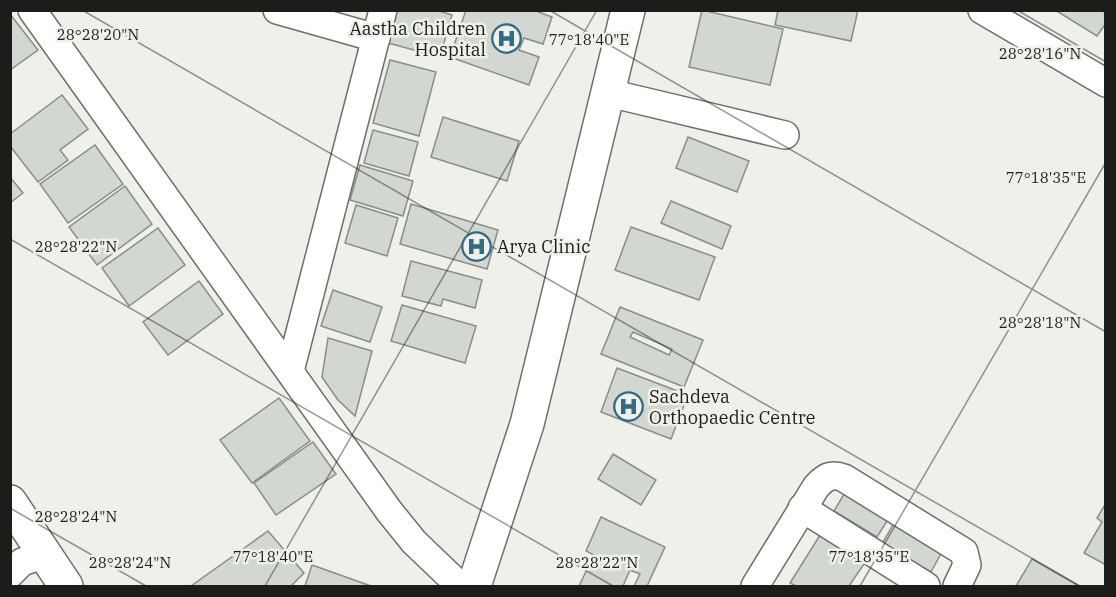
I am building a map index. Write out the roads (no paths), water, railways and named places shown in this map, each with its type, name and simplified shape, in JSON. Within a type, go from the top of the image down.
[{"type":"street","points":[[32,10],[389,511],[414,542],[459,586]]},
{"type":"street","points":[[277,10],[376,38]]},
{"type":"street","points":[[290,371],[383,10]]},
{"type":"street","points":[[474,586],[527,424],[628,10]]},
{"type":"street","points":[[982,10],[1104,79]]},
{"type":"street","points":[[609,93],[785,135]]},
{"type":"street","points":[[755,586],[816,487],[827,476],[836,475],[964,552],[967,565],[957,586]]},
{"type":"street","points":[[10,502],[66,586]]},
{"type":"street","points":[[802,508],[926,586]]},
{"type":"street","points":[[10,574],[22,562],[45,554]]},
{"type":"place","name":"Aastha Children Hospital","points":[[507,39]]},
{"type":"place","name":"Arya Clinic","points":[[476,247]]},
{"type":"place","name":"Sachdeva Orthopaedic Centre","points":[[628,407]]}]
